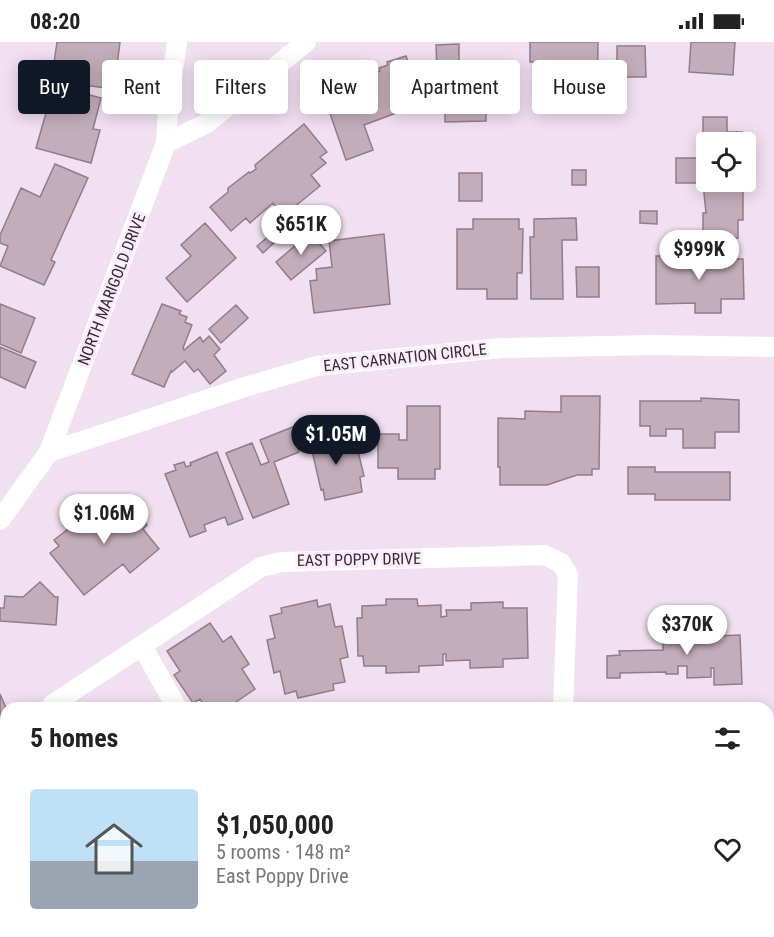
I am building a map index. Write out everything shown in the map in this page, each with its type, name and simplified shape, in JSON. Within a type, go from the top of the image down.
[{"type":"street","name":"NORTH MARIGOLD DRIVE","points":[[0,520],[49,452],[166,143],[177,42]]},
{"type":"street","points":[[166,143],[207,123],[306,42]]},
{"type":"street","name":"EAST CARNATION CIRCLE","points":[[49,452],[245,387],[317,366],[502,348],[652,345],[774,347]]},
{"type":"street","name":"EAST POPPY DRIVE","points":[[57,702],[261,567],[281,561],[545,555],[561,563],[568,575],[563,702]]},
{"type":"street","points":[[142,646],[174,702]]},
{"type":"building","points":[[57,42],[120,42],[118,60],[102,60],[102,87],[90,86],[90,60],[54,60]]},
{"type":"building","points":[[530,42],[598,42],[598,60],[532,60],[530,62]]},
{"type":"building","points":[[691,42],[735,42],[733,75],[689,72]]},
{"type":"building","points":[[459,44],[459,60],[437,60],[436,45]]},
{"type":"building","points":[[617,46],[645,46],[646,77],[627,77],[627,60],[617,60]]},
{"type":"building","points":[[406,56],[407,60],[393,60]]},
{"type":"building","points":[[390,61],[390,114],[394,114],[364,125],[373,150],[346,160],[330,114],[378,114],[378,72],[379,68],[388,65],[387,62]]},
{"type":"building","points":[[90,95],[101,98],[93,129],[100,130],[91,163],[36,148],[46,114],[90,114]]},
{"type":"building","points":[[445,114],[486,114],[486,121],[445,122]]},
{"type":"building","points":[[703,117],[727,117],[727,132],[703,132]]},
{"type":"building","points":[[304,124],[327,152],[320,157],[326,163],[311,175],[320,186],[283,216],[273,203],[250,223],[246,218],[231,231],[210,207],[228,192],[228,188],[256,169],[255,165]]},
{"type":"building","points":[[676,158],[696,158],[696,183],[676,183]]},
{"type":"building","points":[[55,164],[88,178],[51,260],[55,262],[44,285],[0,266],[8,246],[0,243],[0,235],[21,188],[40,197]]},
{"type":"building","points":[[572,170],[586,170],[586,185],[572,185]]},
{"type":"building","points":[[459,173],[482,173],[482,201],[459,201]]},
{"type":"building","points":[[704,192],[743,192],[743,220],[738,220],[738,238],[703,238],[703,213],[706,213]]},
{"type":"building","points":[[640,211],[657,211],[657,224],[640,223]]},
{"type":"building","points":[[576,218],[577,240],[562,240],[563,299],[531,299],[530,237],[534,237],[534,219]]},
{"type":"building","points":[[473,219],[519,219],[519,229],[523,229],[522,273],[517,273],[517,299],[487,299],[487,289],[457,289],[457,229],[473,229]]},
{"type":"building","points":[[205,223],[236,258],[187,302],[166,278],[191,256],[181,245]]},
{"type":"building","points":[[310,233],[326,251],[291,280],[276,262]]},
{"type":"building","points":[[384,234],[390,304],[314,313],[310,281],[317,280],[316,269],[332,267],[329,241]]},
{"type":"building","points":[[269,236],[274,243],[263,253],[257,246]]},
{"type":"building","points":[[720,255],[720,259],[743,259],[744,299],[721,299],[721,313],[695,313],[695,303],[656,304],[656,256]]},
{"type":"building","points":[[576,267],[599,267],[599,297],[577,297]]},
{"type":"building","points":[[0,304],[35,318],[21,353],[0,344]]},
{"type":"building","points":[[162,304],[181,311],[179,314],[187,317],[185,322],[192,325],[184,350],[200,337],[203,342],[209,336],[220,349],[214,355],[226,371],[210,384],[198,369],[194,372],[185,361],[171,371],[164,387],[132,374]]},
{"type":"building","points":[[236,305],[248,318],[221,343],[209,329]]},
{"type":"building","points":[[0,347],[36,362],[25,388],[0,377]]},
{"type":"building","points":[[561,396],[600,396],[599,469],[592,469],[592,475],[577,475],[547,485],[500,485],[498,418],[525,419],[525,411],[561,412]]},
{"type":"building","points":[[701,398],[739,400],[739,432],[715,432],[715,448],[683,448],[683,429],[666,429],[666,436],[650,436],[650,426],[640,426],[640,401],[701,401]]},
{"type":"building","points":[[407,406],[440,406],[440,469],[435,469],[435,479],[398,479],[398,468],[378,468],[378,434],[399,434],[399,440],[407,440]]},
{"type":"building","points":[[295,426],[299,452],[274,462],[289,504],[253,518],[226,453],[252,443],[261,465],[269,462],[260,440]]},
{"type":"building","points":[[330,428],[335,452],[357,447],[364,476],[360,477],[362,492],[325,500],[308,433]]},
{"type":"building","points":[[217,452],[243,519],[228,525],[225,517],[204,525],[206,531],[190,537],[165,474],[176,470],[174,465],[184,462],[186,467],[191,465],[190,463]]},
{"type":"building","points":[[628,467],[655,467],[655,472],[730,472],[730,500],[655,500],[655,494],[628,494]]},
{"type":"building","points":[[123,495],[147,525],[143,529],[159,549],[130,573],[123,564],[84,595],[50,553],[59,546],[54,540],[86,515],[91,521]]},
{"type":"building","points":[[40,582],[55,597],[58,597],[56,625],[0,621],[0,608],[4,608],[5,596],[23,597]]},
{"type":"building","points":[[386,599],[417,599],[418,606],[441,605],[441,617],[447,616],[446,610],[471,610],[471,603],[503,602],[503,608],[527,608],[528,658],[503,659],[503,667],[470,668],[470,660],[446,661],[446,654],[443,654],[443,665],[419,666],[419,672],[386,673],[386,666],[364,666],[363,656],[358,656],[357,618],[362,618],[362,606],[386,605]]},
{"type":"building","points":[[317,600],[318,607],[330,604],[335,627],[342,626],[348,657],[340,659],[345,682],[333,684],[334,690],[298,698],[296,691],[285,694],[280,671],[274,673],[267,640],[275,638],[270,616],[282,613],[281,608]]},
{"type":"building","points":[[717,622],[717,636],[740,635],[742,684],[714,685],[714,668],[711,668],[711,677],[687,678],[687,666],[678,666],[678,674],[620,673],[620,678],[607,678],[607,656],[620,655],[619,651],[663,650],[663,635],[685,634],[685,623]]},
{"type":"building","points":[[210,623],[223,642],[231,636],[249,664],[242,669],[255,689],[236,702],[202,702],[200,699],[192,702],[174,675],[180,671],[167,651]]}]
